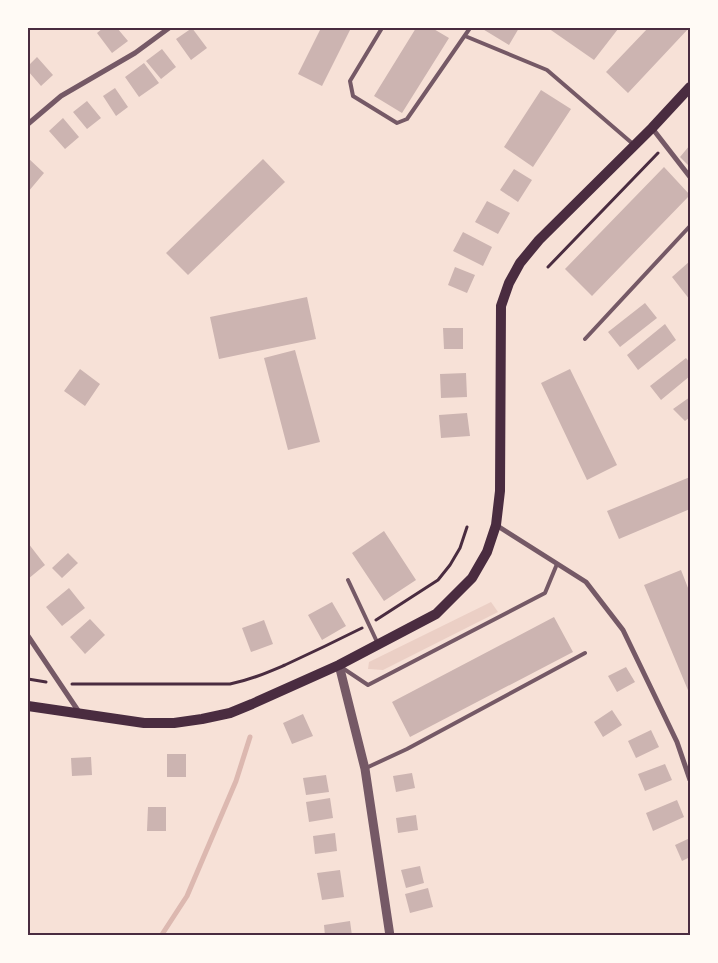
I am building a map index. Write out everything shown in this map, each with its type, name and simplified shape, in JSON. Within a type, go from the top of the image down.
[{"type":"main road","points":[[28,706],[144,723],[174,723],[230,713],[339,665],[436,614],[472,578],[486,552],[496,525],[500,491],[501,306],[509,283],[520,263],[539,240],[635,146],[690,87]]},
{"type":"street","points":[[28,124],[60,96],[135,53],[169,28]]},
{"type":"street","points":[[652,128],[690,177]]},
{"type":"street","points":[[496,525],[586,582],[623,630],[677,742],[690,780]]},
{"type":"street","points":[[28,636],[80,714]]},
{"type":"street","points":[[339,665],[365,769],[390,936]]},
{"type":"lane","points":[[382,28],[350,81],[353,96],[397,123],[407,119],[470,28]]},
{"type":"lane","points":[[466,36],[547,70],[635,146]]},
{"type":"lane","points":[[586,339],[690,226]]},
{"type":"lane","points":[[339,665],[368,685],[545,593],[557,564]]},
{"type":"lane","points":[[348,580],[378,644]]},
{"type":"lane","points":[[365,769],[407,749],[585,653]]},
{"type":"path","points":[[548,267],[666,145]]},
{"type":"path","points":[[28,679],[88,685],[220,684],[242,682],[255,678],[369,624],[394,610],[438,580],[456,554],[468,528]]},
{"type":"shaded area","points":[[491,602],[498,612],[383,670],[368,669],[369,662]]},
{"type":"building","points":[[103,28],[117,28],[128,41],[112,53],[97,33]]},
{"type":"building","points":[[192,28],[207,48],[191,60],[176,39]]},
{"type":"building","points":[[321,28],[351,28],[322,86],[298,74]]},
{"type":"building","points":[[416,28],[432,28],[449,38],[402,113],[374,96]]},
{"type":"building","points":[[481,28],[519,28],[509,45]]},
{"type":"building","points":[[548,28],[616,28],[618,29],[594,60]]},
{"type":"building","points":[[648,28],[689,28],[628,93],[606,72]]},
{"type":"building","points":[[162,49],[176,67],[161,79],[146,61]]},
{"type":"building","points":[[37,57],[53,75],[41,86],[28,71],[28,66]]},
{"type":"building","points":[[144,63],[159,83],[139,97],[125,77]]},
{"type":"building","points":[[115,88],[128,107],[116,116],[103,96]]},
{"type":"building","points":[[541,90],[571,109],[533,167],[504,147]]},
{"type":"building","points":[[87,101],[101,118],[87,129],[73,112]]},
{"type":"building","points":[[63,118],[79,137],[65,149],[49,131]]},
{"type":"building","points":[[690,145],[690,167],[680,157]]},
{"type":"building","points":[[28,158],[44,173],[28,192]]},
{"type":"building","points":[[263,159],[285,182],[188,275],[166,253]]},
{"type":"building","points":[[664,167],[690,195],[592,296],[565,269]]},
{"type":"building","points":[[514,169],[532,180],[518,202],[500,190]]},
{"type":"building","points":[[487,201],[510,213],[498,234],[475,222]]},
{"type":"building","points":[[463,232],[492,247],[483,266],[453,251]]},
{"type":"building","points":[[690,261],[690,300],[672,277]]},
{"type":"building","points":[[455,267],[475,275],[467,293],[448,285]]},
{"type":"building","points":[[307,297],[316,339],[219,359],[210,317]]},
{"type":"building","points":[[645,303],[657,318],[620,347],[608,332]]},
{"type":"building","points":[[665,324],[676,340],[638,370],[627,355]]},
{"type":"building","points":[[443,328],[463,328],[463,349],[444,349]]},
{"type":"building","points":[[295,350],[320,442],[288,450],[264,358]]},
{"type":"building","points":[[686,358],[690,363],[690,376],[661,400],[650,386]]},
{"type":"building","points":[[80,369],[100,384],[85,406],[64,391]]},
{"type":"building","points":[[570,369],[617,465],[587,480],[541,383]]},
{"type":"building","points":[[466,373],[467,397],[441,398],[440,374]]},
{"type":"building","points":[[690,397],[690,417],[685,421],[673,409]]},
{"type":"building","points":[[467,413],[470,436],[441,438],[439,415]]},
{"type":"building","points":[[690,477],[690,509],[619,539],[607,511]]},
{"type":"building","points":[[384,531],[416,580],[384,601],[352,553]]},
{"type":"building","points":[[28,543],[45,565],[28,579]]},
{"type":"building","points":[[68,553],[78,563],[62,578],[52,568]]},
{"type":"building","points":[[681,570],[690,593],[690,695],[644,585]]},
{"type":"building","points":[[69,588],[85,608],[62,626],[46,607]]},
{"type":"building","points":[[332,602],[346,626],[322,640],[308,615]]},
{"type":"building","points":[[554,617],[573,652],[410,737],[392,702]]},
{"type":"building","points":[[90,619],[105,635],[85,654],[70,637]]},
{"type":"building","points":[[264,620],[273,644],[251,652],[242,628]]},
{"type":"building","points":[[626,667],[635,682],[617,692],[608,676]]},
{"type":"building","points":[[612,710],[622,725],[603,737],[594,722]]},
{"type":"building","points":[[303,714],[313,736],[292,744],[283,723]]},
{"type":"building","points":[[651,730],[659,747],[636,758],[628,741]]},
{"type":"building","points":[[167,754],[186,754],[186,777],[167,777]]},
{"type":"building","points":[[91,757],[92,775],[72,776],[71,758]]},
{"type":"building","points":[[665,764],[672,780],[645,791],[638,774]]},
{"type":"building","points":[[412,773],[415,788],[396,792],[393,776]]},
{"type":"building","points":[[326,775],[329,792],[306,795],[303,778]]},
{"type":"building","points":[[330,798],[333,818],[309,822],[306,802]]},
{"type":"building","points":[[677,800],[684,817],[653,831],[646,813]]},
{"type":"building","points":[[148,807],[166,807],[166,831],[147,831]]},
{"type":"building","points":[[416,815],[418,830],[398,833],[396,818]]},
{"type":"building","points":[[335,833],[337,851],[315,854],[313,836]]},
{"type":"building","points":[[690,838],[690,857],[682,861],[675,845]]},
{"type":"building","points":[[420,866],[424,883],[406,888],[401,870]]},
{"type":"building","points":[[340,870],[344,897],[322,900],[317,873]]},
{"type":"building","points":[[428,888],[433,907],[410,913],[405,894]]},
{"type":"building","points":[[350,921],[352,936],[325,936],[324,925]]},
{"type":"waterway","points":[[161,936],[187,896],[236,781],[250,737]]}]
